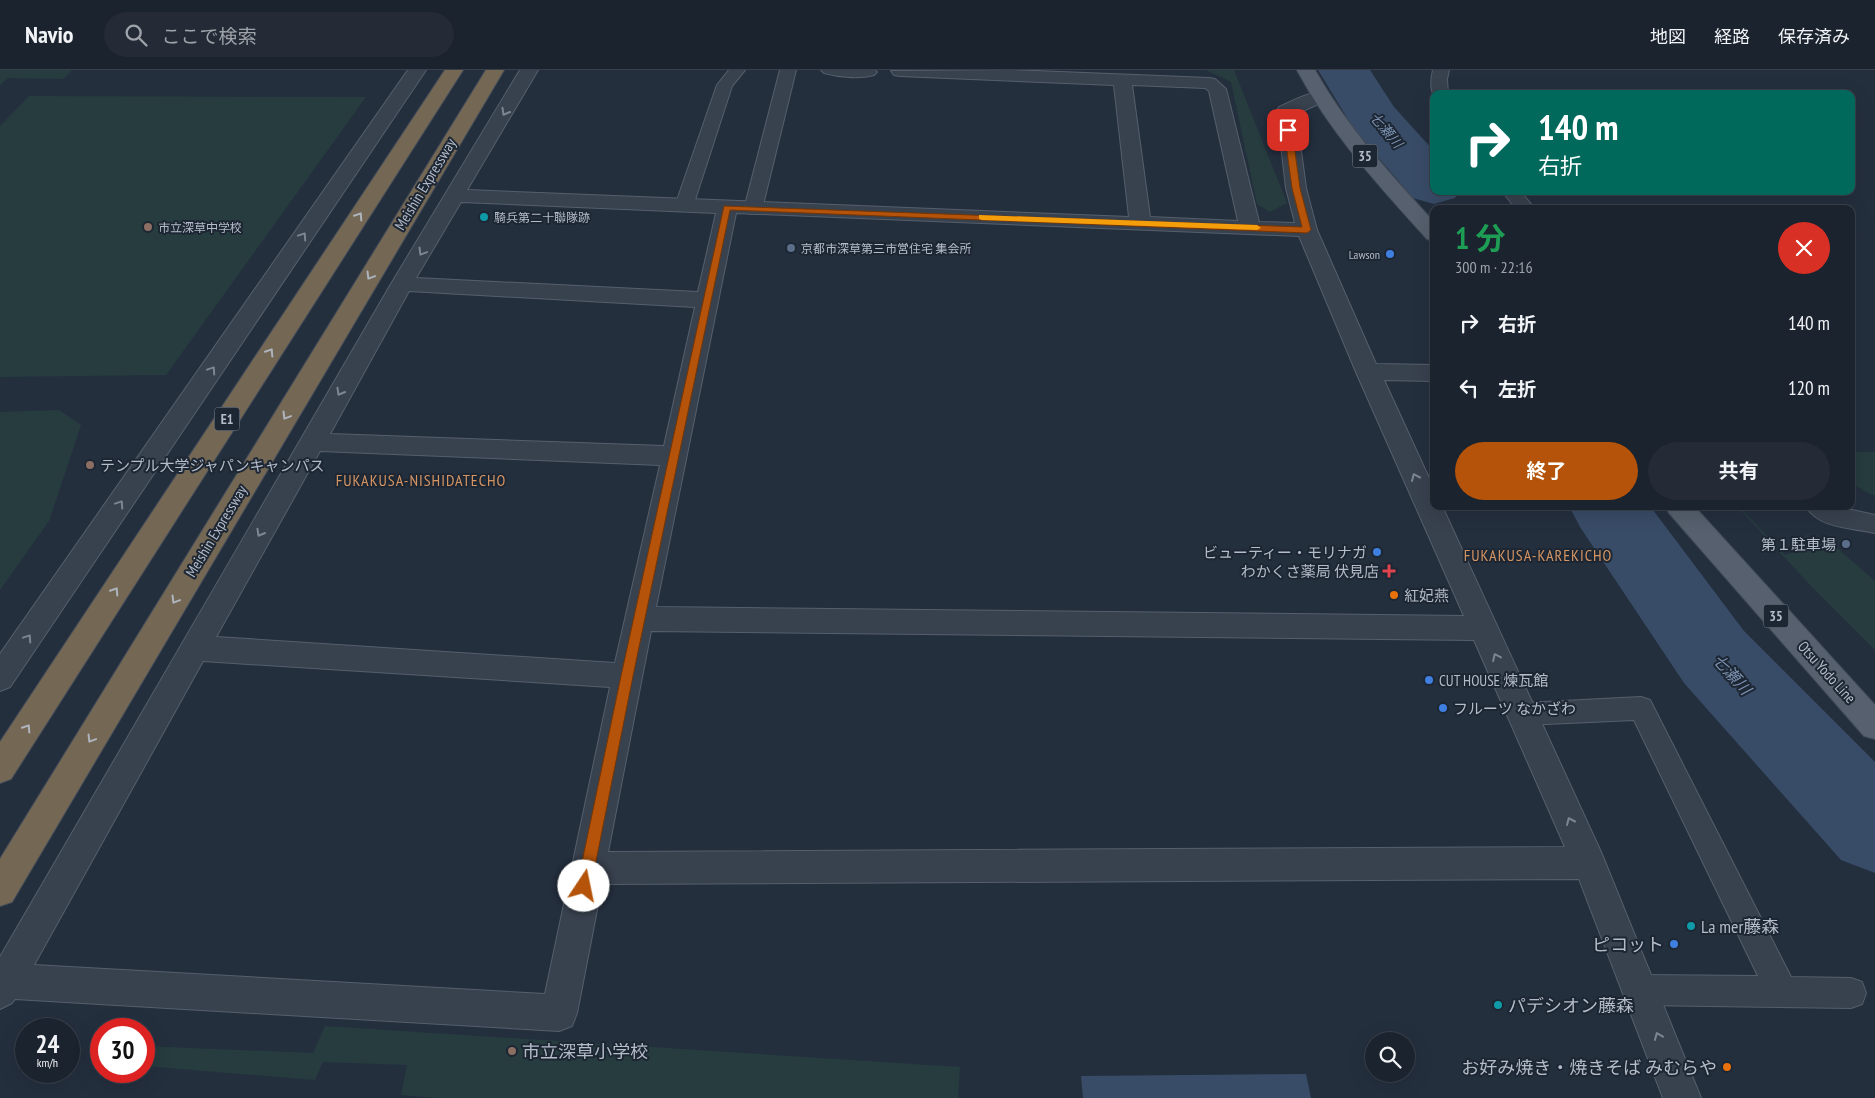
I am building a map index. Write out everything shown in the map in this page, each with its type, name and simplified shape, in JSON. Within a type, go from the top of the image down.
[{"type":"highway","name":"E1","points":[[0,769],[454,70]]},
{"type":"highway","name":"Meishin Expressway","points":[[0,890],[495,70]]},
{"type":"main road","name":"35","points":[[1306,70],[1320,97],[1380,176],[1430,231]]},
{"type":"main road","name":"Otsu Yodo Line","points":[[1682,510],[1875,726]]},
{"type":"street","points":[[0,678],[417,70]]},
{"type":"street","points":[[530,70],[402,284],[311,442],[3,986],[560,1013],[639,618],[727,208]]},
{"type":"street","points":[[900,71],[1094,75],[1122,80],[1196,81],[1209,83],[1215,86],[1250,227]]},
{"type":"street","points":[[1122,80],[1140,223]]},
{"type":"street","points":[[1320,97],[1286,111],[1296,188],[1307,230],[1368,372],[1589,863],[1682,1098]]},
{"type":"street","points":[[455,196],[1307,230]]},
{"type":"street","points":[[402,284],[708,300]]},
{"type":"street","points":[[1368,372],[1430,373]]},
{"type":"street","points":[[311,442],[674,456]]},
{"type":"street","points":[[639,618],[1483,628]]},
{"type":"street","points":[[194,648],[627,676]]},
{"type":"street","points":[[588,868],[1589,863]]},
{"type":"lane","points":[[684,206],[725,84],[737,70]]},
{"type":"lane","points":[[753,209],[788,70]]},
{"type":"lane","points":[[829,70],[869,72]]},
{"type":"lane","points":[[1440,90],[1441,70]]},
{"type":"lane","points":[[1514,195],[1522,205]]},
{"type":"lane","points":[[1822,510],[1828,514],[1875,524]]},
{"type":"lane","points":[[1522,714],[1641,708],[1782,992]]},
{"type":"lane","points":[[1639,990],[1851,993]]},
{"type":"green space","points":[[0,70],[72,70],[63,79],[8,78],[0,85]]},
{"type":"green space","points":[[1206,70],[1234,70],[1287,203],[1270,212],[1257,204],[1231,82]]},
{"type":"green space","name":"市立深草中学校","points":[[29,96],[366,97],[166,375],[0,377],[0,126]]},
{"type":"green space","points":[[59,410],[81,425],[49,521],[0,590],[0,412]]},
{"type":"green space","points":[[1855,452],[1875,452],[1875,496],[1855,485]]},
{"type":"green space","points":[[1741,510],[1785,555],[1803,550],[1803,542],[1806,535],[1811,539],[1827,539],[1875,581],[1875,650],[1810,585]]},
{"type":"green space","points":[[325,1026],[960,1067],[958,1098],[437,1098],[401,1095],[407,1065],[323,1062],[315,1080],[155,1067],[155,1046],[313,1053]]},
{"type":"water","points":[[1306,1074],[1311,1098],[1083,1098],[1081,1076]]},
{"type":"waterway","name":"七瀬川","points":[[1344,70],[1373,117],[1430,181]]},
{"type":"waterway","name":"七瀬川","points":[[1610,510],[1714,657],[1875,828]]},
{"type":"slow traffic","points":[[982,217],[1257,228]]},
{"type":"place","name":"騎兵第二十聯隊跡","points":[[484,217]]},
{"type":"place","name":"市立深草中学校","points":[[148,227]]},
{"type":"place","name":"京都市深草第三市営住宅 集会所","points":[[791,248]]},
{"type":"place","name":"Lawson","points":[[1390,254]]},
{"type":"place","name":"テンプル大学ジャパンキャンパス","points":[[90,465]]},
{"type":"place","name":"第１駐車場","points":[[1846,544]]},
{"type":"place","name":"ビューティー・モリナガ","points":[[1377,552]]},
{"type":"place","name":"わかくさ薬局 伏見店","points":[[1389,571]]},
{"type":"place","name":"紅妃燕","points":[[1394,595]]},
{"type":"place","name":"CUT HOUSE 煉瓦館","points":[[1429,680]]},
{"type":"place","name":"フルーツ なかざわ","points":[[1443,708]]},
{"type":"place","name":"La mer藤森","points":[[1691,926]]},
{"type":"place","name":"ピコット","points":[[1674,944]]},
{"type":"place","name":"パデシオン藤森","points":[[1498,1005]]},
{"type":"place","name":"市立深草小学校","points":[[512,1051]]},
{"type":"place","name":"お好み焼き・焼きそば みむらや","points":[[1727,1067]]},
{"type":"district","name":"FUKAKUSA-NISHIDATECHO","points":[[421,480]]},
{"type":"district","name":"FUKAKUSA-KAREKICHO","points":[[1538,555]]},
{"type":"route","points":[[584,886],[727,208],[1307,230],[1296,188],[1288,130]]}]
